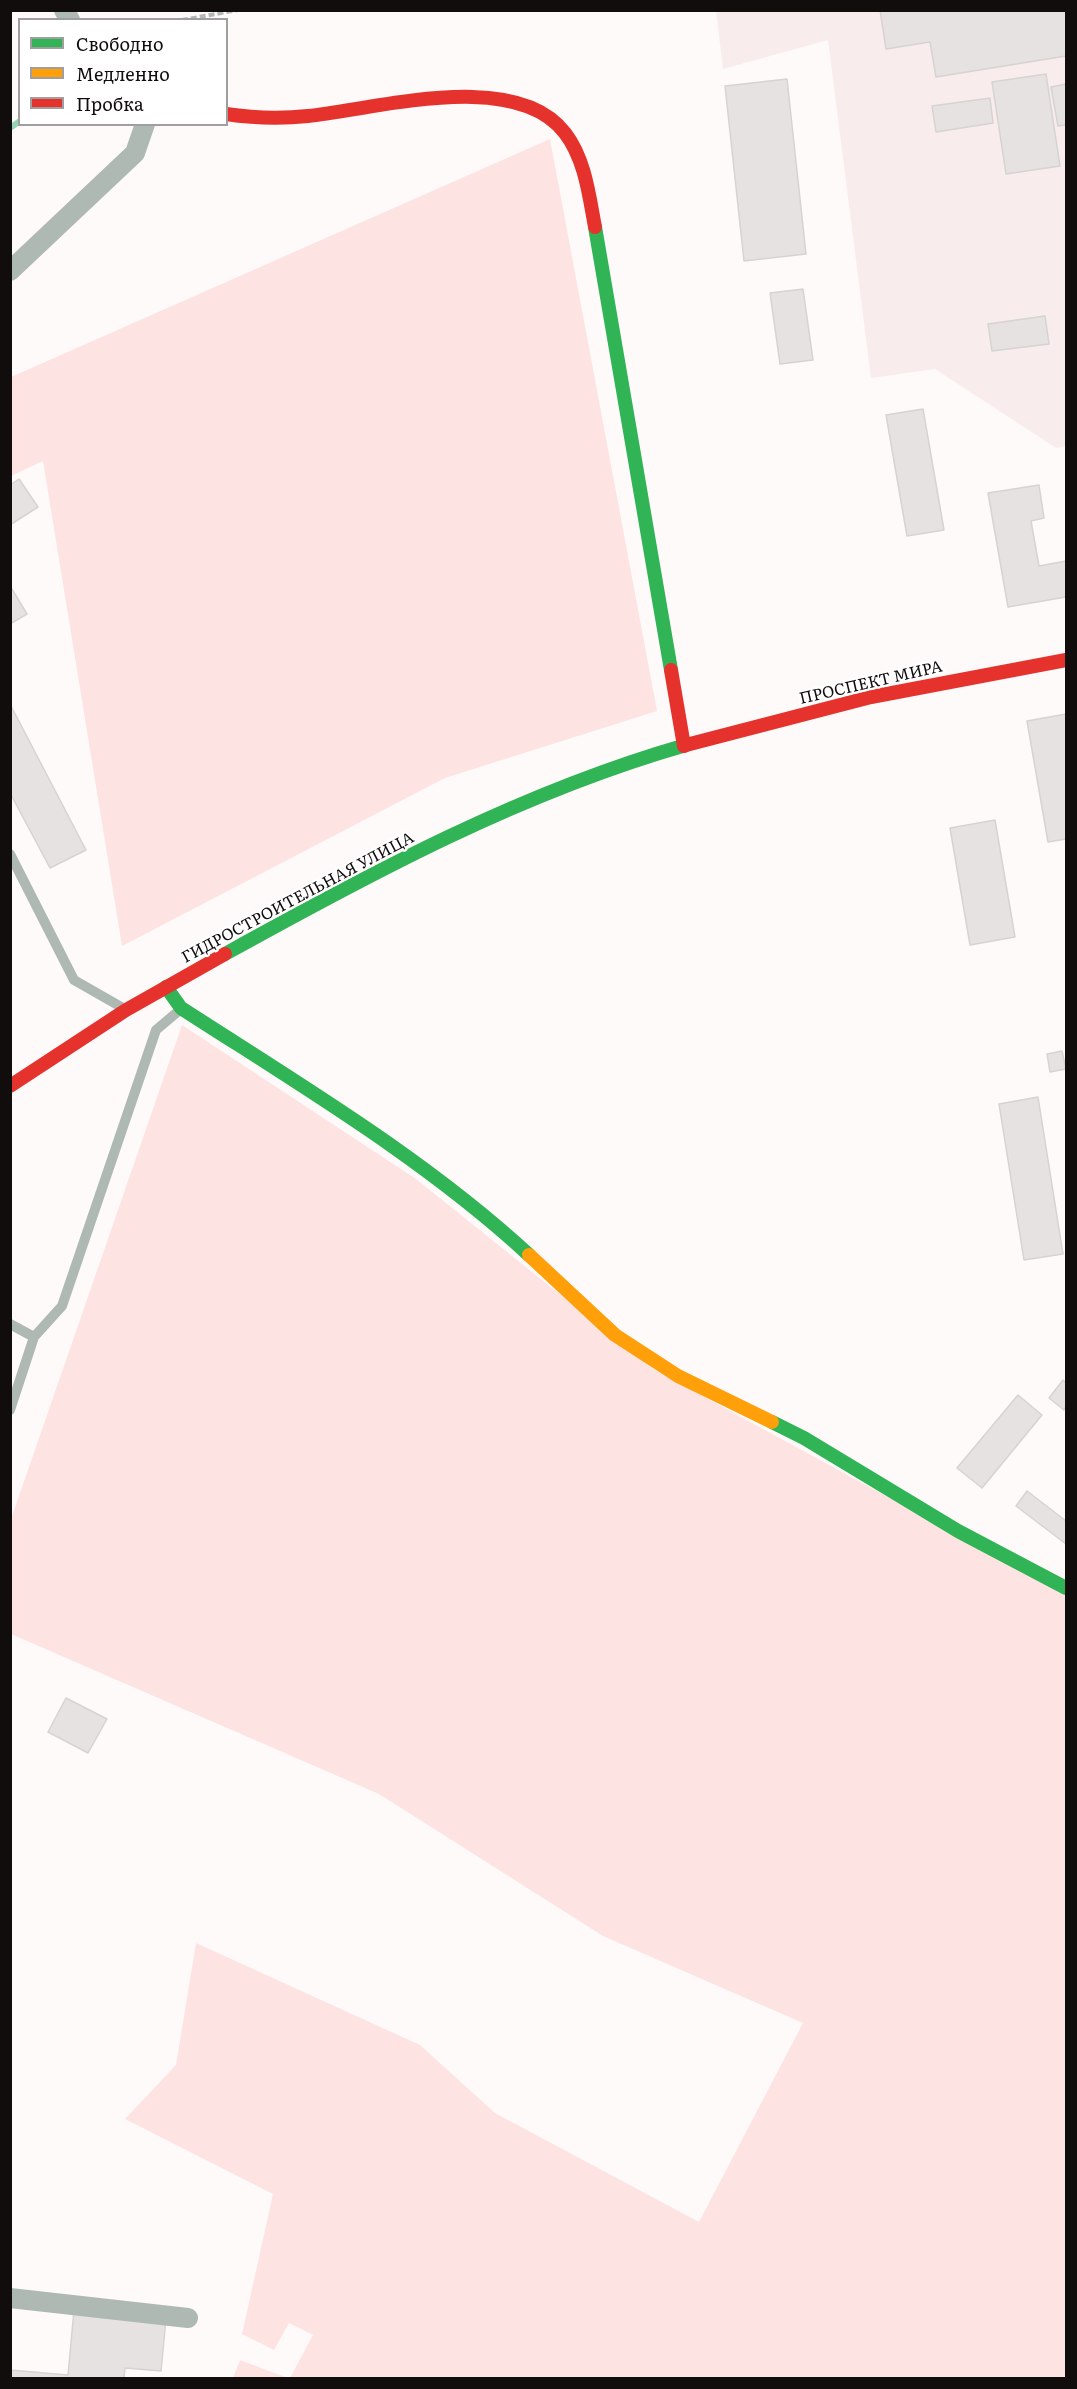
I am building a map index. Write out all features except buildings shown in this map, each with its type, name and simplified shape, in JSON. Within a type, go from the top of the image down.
[{"type":"street","points":[[228,114],[249,117],[307,117],[466,95],[512,101],[542,112],[563,129],[582,160],[591,205],[684,746]]},
{"type":"street","points":[[10,271],[135,153],[144,126]]},
{"type":"street","name":"ПРОСПЕКТ МИРА","points":[[684,746],[871,697],[1066,660]]},
{"type":"street","name":"ГИДРОСТРОИТЕЛЬНАЯ УЛИЦА","points":[[10,1086],[126,1010],[333,894],[504,810],[592,774],[684,746]]},
{"type":"street","points":[[166,987],[181,1008],[363,1125],[506,1233],[615,1335],[678,1376],[804,1438],[958,1531],[1066,1588]]},
{"type":"street","points":[[10,2298],[188,2318]]},
{"type":"lane","points":[[10,854],[74,980],[126,1010]]},
{"type":"lane","points":[[10,1410],[34,1337],[62,1306],[156,1030],[181,1008]]},
{"type":"lane","points":[[10,1324],[34,1337]]},
{"type":"path","points":[[193,18],[238,10]]},
{"type":"shaded area","points":[[716,11],[1066,11],[1066,446],[1056,448],[935,369],[871,378],[828,40],[723,69]]},
{"type":"shaded area","points":[[550,139],[657,711],[445,778],[122,946],[43,461],[11,476],[11,377]]},
{"type":"shaded area","points":[[182,1025],[416,1179],[653,1369],[1066,1594],[1066,2378],[290,2378],[313,2335],[289,2323],[274,2350],[242,2334],[273,2194],[125,2119],[176,2065],[196,1943],[420,2045],[495,2113],[699,2222],[803,2023],[603,1936],[379,1794],[11,1634],[11,1519]]},
{"type":"shaded area","points":[[240,2360],[288,2378],[233,2378]]},
{"type":"waterway","points":[[10,128],[18,122]]},
{"type":"traffic: fast","points":[[595,227],[671,670]]},
{"type":"traffic: fast","points":[[225,954],[336,893],[507,810],[625,764],[686,745]]},
{"type":"traffic: fast","points":[[166,987],[181,1008],[405,1155],[489,1220],[529,1255]]},
{"type":"traffic: fast","points":[[772,1422],[804,1438],[958,1531],[1066,1588]]},
{"type":"traffic: slow","points":[[529,1255],[615,1335],[678,1376],[772,1422]]},
{"type":"traffic: jam","points":[[228,114],[267,118],[298,117],[406,101],[444,98],[480,97],[514,102],[543,113],[565,133],[572,143],[582,166],[595,227]]},
{"type":"traffic: jam","points":[[686,745],[871,697],[1066,660]]},
{"type":"traffic: jam","points":[[671,670],[684,746]]},
{"type":"traffic: jam","points":[[10,1086],[126,1010],[225,954]]}]
